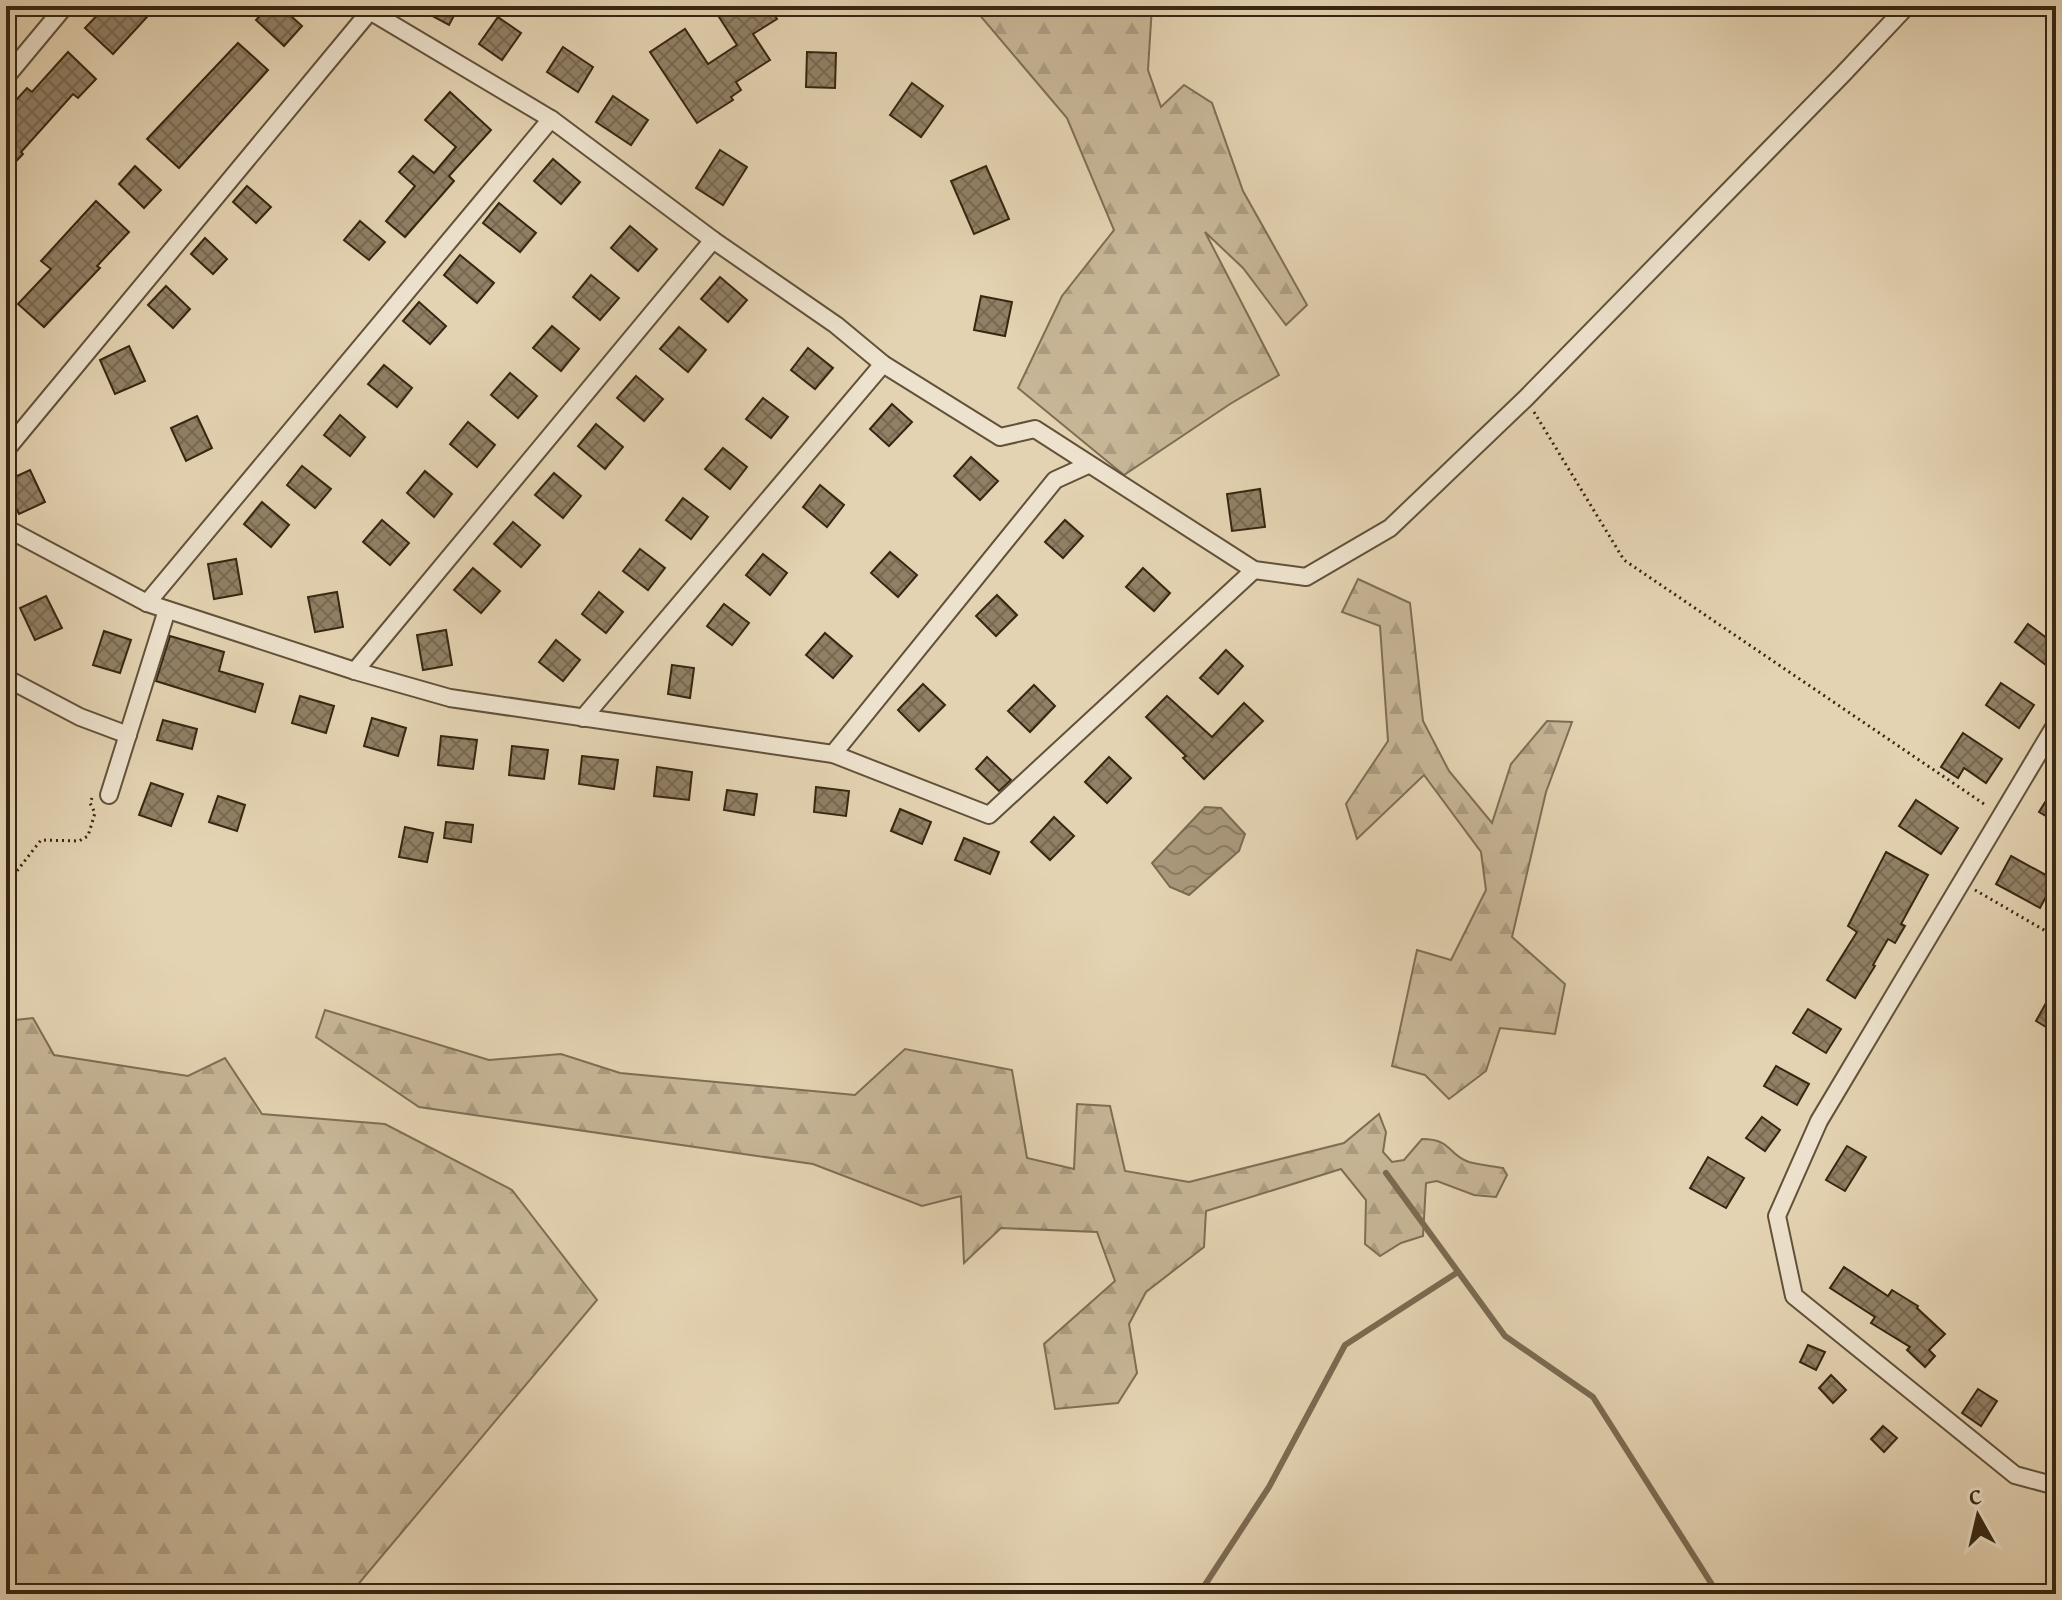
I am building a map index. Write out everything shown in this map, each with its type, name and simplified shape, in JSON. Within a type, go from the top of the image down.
[{"type":"street","points":[[6,77],[65,6]]},
{"type":"street","points":[[6,450],[365,9],[551,119],[713,240],[836,325],[883,364],[1000,437],[1035,429],[1254,570],[1306,577],[1390,528],[1526,398],[1907,6]]},
{"type":"street","points":[[147,603],[551,119]]},
{"type":"street","points":[[355,671],[713,240]]},
{"type":"street","points":[[583,718],[883,364]]},
{"type":"street","points":[[833,754],[1055,480],[1088,465]]},
{"type":"street","points":[[6,528],[147,603],[355,671],[450,698],[833,754],[989,815],[1254,570]]},
{"type":"street","points":[[101,795],[128,735],[167,610]]},
{"type":"street","points":[[6,678],[80,717],[128,735]]},
{"type":"street","points":[[2056,724],[1819,1121],[1777,1216],[1794,1296],[2015,1475],[2056,1486]]},
{"type":"path","points":[[1526,398],[1624,560],[2001,816]]},
{"type":"path","points":[[6,885],[41,840],[79,841],[88,836],[95,813],[90,803],[101,795]]},
{"type":"path","points":[[1961,882],[2056,937]]},
{"type":"green space","points":[[972,6],[1152,6],[1148,70],[1161,107],[1184,85],[1212,103],[1243,191],[1307,305],[1286,325],[1243,268],[1205,232],[1279,375],[1124,475],[1018,388],[1062,296],[1114,230],[1067,118]]},
{"type":"green space","points":[[1358,579],[1410,603],[1423,721],[1449,771],[1492,823],[1511,764],[1547,721],[1572,722],[1546,792],[1512,937],[1565,984],[1555,1034],[1500,1028],[1486,1071],[1449,1099],[1425,1075],[1392,1066],[1417,950],[1451,960],[1486,890],[1481,852],[1424,775],[1357,839],[1346,804],[1388,741],[1380,626],[1342,612]]},
{"type":"green space","points":[[325,1010],[489,1060],[561,1054],[620,1073],[855,1095],[905,1049],[1012,1070],[1027,1158],[1074,1169],[1077,1104],[1110,1106],[1125,1171],[1189,1182],[1344,1143],[1379,1114],[1386,1132],[1383,1152],[1392,1162],[1404,1160],[1422,1139],[1432,1140],[1445,1144],[1469,1162],[1503,1168],[1507,1175],[1496,1197],[1474,1195],[1437,1181],[1426,1183],[1423,1236],[1401,1243],[1380,1256],[1365,1244],[1366,1200],[1341,1169],[1206,1211],[1204,1247],[1146,1292],[1129,1324],[1137,1373],[1118,1403],[1055,1409],[1044,1344],[1115,1281],[1097,1232],[1001,1228],[964,1263],[961,1196],[922,1206],[813,1164],[419,1107],[316,1037]]},
{"type":"green space","points":[[33,1018],[54,1055],[188,1076],[225,1058],[262,1114],[385,1124],[512,1190],[597,1300],[350,1594],[6,1594],[6,1021]]},
{"type":"water","points":[[1205,807],[1221,808],[1245,834],[1239,851],[1189,895],[1170,887],[1152,863]]},
{"type":"building","points":[[157,6],[113,54],[85,28],[105,7]]},
{"type":"building","points":[[269,6],[280,6],[302,26],[284,46],[256,20]]},
{"type":"building","points":[[414,6],[459,6],[449,25]]},
{"type":"building","points":[[712,6],[769,6],[777,19],[753,34],[770,60],[736,82],[741,90],[731,97],[733,100],[697,123],[650,52],[685,29],[708,64],[737,45]]},
{"type":"building","points":[[498,17],[521,33],[502,60],[479,44]]},
{"type":"building","points":[[238,43],[268,70],[179,168],[147,139]]},
{"type":"building","points":[[563,47],[593,67],[578,92],[547,72]]},
{"type":"building","points":[[68,52],[96,79],[78,98],[73,94],[6,172],[6,111],[27,88],[32,92]]},
{"type":"building","points":[[807,52],[836,53],[835,88],[806,87]]},
{"type":"building","points":[[912,83],[943,106],[921,137],[890,115]]},
{"type":"building","points":[[450,92],[491,130],[449,176],[454,181],[405,237],[386,221],[415,186],[399,172],[413,156],[434,173],[456,147],[425,120]]},
{"type":"building","points":[[613,96],[648,120],[631,145],[596,122]]},
{"type":"building","points":[[720,150],[747,167],[723,205],[696,188]]},
{"type":"building","points":[[553,159],[580,182],[561,204],[534,181]]},
{"type":"building","points":[[135,166],[161,190],[144,208],[119,184]]},
{"type":"building","points":[[986,166],[1009,219],[974,234],[951,181]]},
{"type":"building","points":[[247,186],[271,207],[256,223],[233,202]]},
{"type":"building","points":[[96,201],[129,232],[44,327],[18,304],[51,269],[41,261]]},
{"type":"building","points":[[499,203],[536,233],[520,252],[483,223]]},
{"type":"building","points":[[360,221],[385,242],[369,260],[344,240]]},
{"type":"building","points":[[630,226],[657,249],[638,271],[611,248]]},
{"type":"building","points":[[205,238],[227,259],[213,274],[191,254]]},
{"type":"building","points":[[460,255],[494,283],[477,303],[444,275]]},
{"type":"building","points":[[591,275],[619,298],[600,320],[573,297]]},
{"type":"building","points":[[720,277],[747,300],[728,322],[701,299]]},
{"type":"building","points":[[166,286],[190,309],[173,328],[148,305]]},
{"type":"building","points":[[981,296],[1012,302],[1005,336],[974,330]]},
{"type":"building","points":[[419,302],[446,326],[430,344],[403,321]]},
{"type":"building","points":[[552,326],[579,349],[561,371],[533,348]]},
{"type":"building","points":[[679,327],[706,350],[688,372],[660,349]]},
{"type":"building","points":[[129,346],[145,381],[115,394],[100,360]]},
{"type":"building","points":[[808,348],[833,368],[815,389],[791,370]]},
{"type":"building","points":[[384,365],[412,388],[397,407],[368,384]]},
{"type":"building","points":[[510,373],[537,396],[518,418],[491,395]]},
{"type":"building","points":[[636,376],[663,399],[644,421],[617,398]]},
{"type":"building","points":[[763,398],[788,417],[771,438],[746,419]]},
{"type":"building","points":[[892,404],[912,422],[889,446],[870,429]]},
{"type":"building","points":[[340,415],[365,437],[350,456],[324,435]]},
{"type":"building","points":[[197,416],[212,448],[186,461],[171,428]]},
{"type":"building","points":[[468,422],[495,445],[477,467],[450,444]]},
{"type":"building","points":[[596,424],[623,447],[605,469],[578,446]]},
{"type":"building","points":[[723,448],[747,467],[730,489],[705,469]]},
{"type":"building","points":[[971,457],[998,481],[980,500],[954,476]]},
{"type":"building","points":[[302,466],[331,489],[315,508],[287,485]]},
{"type":"building","points":[[30,470],[45,502],[19,514],[6,481]]},
{"type":"building","points":[[425,471],[452,494],[434,517],[407,493]]},
{"type":"building","points":[[554,473],[581,496],[563,518],[535,495]]},
{"type":"building","points":[[820,485],[844,505],[827,527],[803,507]]},
{"type":"building","points":[[1260,489],[1265,527],[1232,531],[1227,494]]},
{"type":"building","points":[[683,498],[708,517],[691,539],[666,520]]},
{"type":"building","points":[[262,502],[289,525],[271,547],[244,524]]},
{"type":"building","points":[[382,520],[409,543],[390,565],[363,542]]},
{"type":"building","points":[[1065,520],[1083,536],[1063,558],[1045,542]]},
{"type":"building","points":[[513,522],[540,545],[521,567],[494,544]]},
{"type":"building","points":[[640,549],[665,568],[648,590],[623,571]]},
{"type":"building","points":[[890,552],[917,575],[898,597],[871,573]]},
{"type":"building","points":[[763,554],[787,573],[770,595],[746,575]]},
{"type":"building","points":[[236,559],[242,594],[214,599],[208,564]]},
{"type":"building","points":[[473,568],[500,591],[481,613],[454,590]]},
{"type":"building","points":[[1143,568],[1170,593],[1154,611],[1126,587]]},
{"type":"building","points":[[337,592],[343,627],[315,632],[308,597]]},
{"type":"building","points":[[599,592],[623,612],[606,633],[582,614]]},
{"type":"building","points":[[997,595],[1017,615],[996,636],[976,616]]},
{"type":"building","points":[[46,596],[62,628],[35,640],[20,608]]},
{"type":"building","points":[[724,604],[749,623],[732,645],[707,626]]},
{"type":"building","points":[[2028,624],[2056,645],[2056,660],[2050,668],[2015,642]]},
{"type":"building","points":[[446,630],[452,665],[423,670],[417,635]]},
{"type":"building","points":[[104,631],[131,640],[120,673],[93,665]]},
{"type":"building","points":[[825,633],[852,656],[833,678],[806,655]]},
{"type":"building","points":[[170,636],[224,652],[219,671],[263,684],[255,712],[156,681]]},
{"type":"building","points":[[556,640],[580,660],[563,681],[539,662]]},
{"type":"building","points":[[1226,650],[1243,666],[1218,694],[1200,678]]},
{"type":"building","points":[[672,665],[694,668],[690,698],[668,694]]},
{"type":"building","points":[[2001,683],[2034,705],[2019,728],[1986,705]]},
{"type":"building","points":[[923,684],[945,705],[919,731],[898,710]]},
{"type":"building","points":[[1034,685],[1055,706],[1030,732],[1008,711]]},
{"type":"building","points":[[300,696],[334,706],[326,733],[292,723]]},
{"type":"building","points":[[1167,696],[1212,737],[1244,703],[1263,721],[1204,779],[1183,758],[1186,756],[1146,717]]},
{"type":"building","points":[[372,718],[406,728],[398,756],[364,746]]},
{"type":"building","points":[[163,720],[197,729],[192,749],[157,740]]},
{"type":"building","points":[[1963,733],[2002,759],[1986,783],[1964,768],[1958,778],[1941,767]]},
{"type":"building","points":[[441,736],[477,740],[473,769],[438,765]]},
{"type":"building","points":[[512,746],[548,750],[544,779],[509,775]]},
{"type":"building","points":[[582,756],[618,760],[614,789],[579,784]]},
{"type":"building","points":[[987,757],[1011,780],[999,791],[976,769]]},
{"type":"building","points":[[1109,757],[1131,778],[1107,803],[1085,782]]},
{"type":"building","points":[[657,767],[692,772],[689,800],[654,796]]},
{"type":"building","points":[[151,783],[183,794],[171,826],[139,815]]},
{"type":"building","points":[[2056,785],[2056,822],[2039,812]]},
{"type":"building","points":[[816,787],[849,791],[846,816],[814,812]]},
{"type":"building","points":[[727,790],[757,794],[754,815],[724,810]]},
{"type":"building","points":[[218,796],[245,805],[237,831],[209,822]]},
{"type":"building","points":[[1916,800],[1958,828],[1941,854],[1899,826]]},
{"type":"building","points":[[900,809],[931,822],[922,844],[891,831]]},
{"type":"building","points":[[1054,817],[1074,836],[1050,860],[1031,842]]},
{"type":"building","points":[[446,822],[473,825],[471,842],[444,838]]},
{"type":"building","points":[[405,827],[433,833],[427,862],[399,857]]},
{"type":"building","points":[[964,838],[999,852],[990,874],[955,860]]},
{"type":"building","points":[[1886,852],[1928,875],[1901,924],[1905,926],[1895,943],[1888,939],[1855,998],[1827,980],[1857,932],[1848,926]]},
{"type":"building","points":[[2011,856],[2055,880],[2040,908],[1996,884]]},
{"type":"building","points":[[2056,985],[2056,1033],[2036,1021]]},
{"type":"building","points":[[1808,1009],[1841,1029],[1826,1053],[1793,1033]]},
{"type":"building","points":[[1776,1066],[1809,1084],[1797,1105],[1764,1086]]},
{"type":"building","points":[[1762,1117],[1780,1130],[1765,1151],[1746,1138]]},
{"type":"building","points":[[1847,1146],[1866,1157],[1845,1191],[1826,1180]]},
{"type":"building","points":[[1708,1157],[1744,1178],[1726,1208],[1690,1188]]},
{"type":"building","points":[[1844,1267],[1888,1296],[1892,1290],[1918,1306],[1945,1334],[1929,1350],[1935,1356],[1925,1367],[1907,1350],[1910,1347],[1871,1323],[1875,1317],[1830,1288]]},
{"type":"building","points":[[1808,1345],[1825,1352],[1816,1370],[1800,1362]]},
{"type":"building","points":[[1831,1375],[1846,1390],[1833,1403],[1819,1388]]},
{"type":"building","points":[[1978,1389],[1997,1401],[1981,1426],[1962,1413]]},
{"type":"building","points":[[1883,1426],[1897,1438],[1884,1452],[1871,1439]]},
{"type":"waterway","points":[[1386,1173],[1505,1336],[1593,1397],[1718,1594]]},
{"type":"waterway","points":[[1199,1594],[1269,1487],[1345,1345],[1458,1272]]}]
